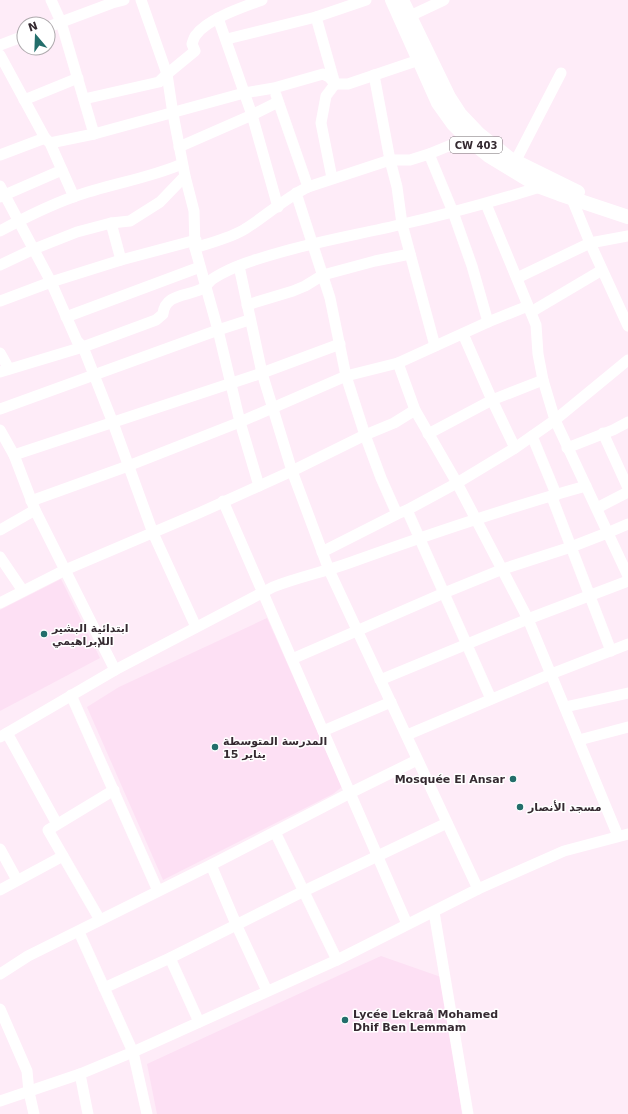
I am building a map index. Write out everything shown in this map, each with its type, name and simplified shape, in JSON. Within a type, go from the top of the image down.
[{"type":"main road","name":"CW 403","points":[[392,0],[438,103],[452,124],[515,162],[628,217]]},
{"type":"main road","name":"CW 403","points":[[402,0],[448,97],[473,136],[489,156],[540,187],[572,199],[609,207],[628,209]]},
{"type":"street","points":[[51,0],[61,22],[94,134]]},
{"type":"street","points":[[56,24],[112,1],[124,0]]},
{"type":"street","points":[[141,0],[167,74],[182,164],[194,212],[196,244],[200,267],[218,330],[240,422],[259,486]]},
{"type":"street","points":[[84,99],[159,82],[195,51],[192,44],[195,35],[203,28],[218,18],[262,0]]},
{"type":"street","points":[[227,39],[316,17],[366,0]]},
{"type":"street","points":[[410,16],[444,0]]},
{"type":"street","points":[[316,17],[335,84]]},
{"type":"street","points":[[218,18],[227,39],[252,116],[278,207]]},
{"type":"street","points":[[0,45],[16,39]]},
{"type":"street","points":[[0,55],[48,141],[74,197]]},
{"type":"street","points":[[0,155],[48,141],[94,134],[173,114],[244,93],[274,88],[323,74],[335,84],[348,84],[418,60]]},
{"type":"street","points":[[515,162],[561,73]]},
{"type":"street","points":[[374,75],[390,160],[397,187],[402,224],[435,346]]},
{"type":"street","points":[[24,100],[78,78]]},
{"type":"street","points":[[332,178],[321,123],[326,96],[335,84]]},
{"type":"street","points":[[274,88],[308,187]]},
{"type":"street","points":[[179,147],[252,116],[278,102]]},
{"type":"street","points":[[0,301],[51,282],[121,260],[196,244],[244,230],[278,207],[296,192],[308,187],[390,160],[410,160],[473,136]]},
{"type":"street","points":[[429,154],[453,212],[472,266],[488,322]]},
{"type":"street","points":[[0,231],[42,209],[74,197],[166,171],[182,164]]},
{"type":"street","points":[[62,170],[2,192],[51,282],[77,341],[83,347],[95,374],[153,533],[196,626]]},
{"type":"street","points":[[0,265],[34,249],[77,232],[111,223],[130,221],[160,202],[185,176]]},
{"type":"street","points":[[0,353],[4,370],[83,347],[156,320],[163,314],[163,308],[167,302],[176,297],[205,287],[212,279],[239,266],[313,243],[486,204],[540,187]]},
{"type":"street","points":[[296,192],[330,298],[346,376],[381,478],[402,512],[420,537],[491,699]]},
{"type":"street","points":[[572,199],[590,243],[628,326]]},
{"type":"street","points":[[486,204],[536,324],[538,354],[543,380],[555,420],[597,508],[607,533],[625,561],[628,576]]},
{"type":"street","points":[[111,223],[121,260]]},
{"type":"street","points":[[517,278],[590,243],[628,236]]},
{"type":"street","points":[[247,304],[293,291],[305,286],[323,275],[374,261],[386,260],[410,254]]},
{"type":"street","points":[[239,266],[249,320],[262,373],[292,471],[322,552],[357,631],[478,889]]},
{"type":"street","points":[[66,317],[200,267]]},
{"type":"street","points":[[0,530],[33,505],[240,422],[346,376],[398,363],[488,322],[530,309],[602,270]]},
{"type":"street","points":[[0,409],[249,320]]},
{"type":"street","points":[[463,334],[515,448]]},
{"type":"street","points":[[14,455],[262,373],[340,344]]},
{"type":"street","points":[[322,552],[457,483],[515,448],[555,420],[628,360]]},
{"type":"street","points":[[0,1102],[80,1074],[133,1052],[336,960],[478,889],[564,851],[623,835],[579,740],[528,619],[476,518],[415,410],[398,363]]},
{"type":"street","points":[[428,434],[492,400],[543,380]]},
{"type":"street","points":[[0,602],[66,570],[292,471],[365,435],[394,423],[415,410]]},
{"type":"street","points":[[568,448],[613,430],[628,422]]},
{"type":"street","points":[[0,432],[14,455],[33,505],[115,670]]},
{"type":"street","points":[[603,433],[628,488]]},
{"type":"street","points":[[532,436],[556,494]]},
{"type":"street","points":[[57,824],[4,735],[115,670],[196,626],[262,592],[292,579],[329,570],[476,518],[586,486]]},
{"type":"street","points":[[597,508],[628,492]]},
{"type":"street","points":[[556,494],[552,500],[611,651]]},
{"type":"street","points":[[223,501],[407,924]]},
{"type":"street","points":[[292,659],[503,569],[571,547],[628,524]]},
{"type":"street","points":[[0,557],[23,591]]},
{"type":"street","points":[[380,680],[528,619],[628,581]]},
{"type":"street","points":[[406,735],[551,674],[628,644]]},
{"type":"street","points":[[565,707],[628,693]]},
{"type":"street","points":[[71,696],[158,891]]},
{"type":"street","points":[[323,731],[390,702]]},
{"type":"street","points":[[579,740],[628,727]]},
{"type":"street","points":[[0,974],[28,956],[417,760]]},
{"type":"street","points":[[100,920],[48,830],[114,790]]},
{"type":"street","points":[[104,988],[170,958],[236,924],[447,823]]},
{"type":"street","points":[[275,832],[336,960]]},
{"type":"street","points":[[0,849],[17,880]]},
{"type":"street","points":[[0,890],[63,856]]},
{"type":"street","points":[[211,865],[267,991]]},
{"type":"street","points":[[434,912],[468,1114]]},
{"type":"street","points":[[78,932],[133,1052],[147,1114]]},
{"type":"street","points":[[170,958],[199,1022]]},
{"type":"street","points":[[0,1009],[27,1071],[29,1092],[34,1114]]},
{"type":"street","points":[[80,1074],[88,1114]]},
{"type":"shaded area","name":"ابتدائية البشير اللإبراهيمي","points":[[61,579],[100,658],[0,711],[0,610]]},
{"type":"shaded area","name":"المدرسة المتوسطة 15 يناير","points":[[267,618],[342,787],[333,794],[163,880],[87,707],[119,687]]},
{"type":"shaded area","name":"Lycée Lekraâ Mohamed Dhif Ben Lemmam","points":[[381,956],[441,977],[462,1114],[157,1114],[147,1064]]},
{"type":"place","name":"ابتدائية البشير اللإبراهيمي","points":[[44,634]]},
{"type":"place","name":"المدرسة المتوسطة 15 يناير","points":[[215,747]]},
{"type":"place","name":"Mosquée El Ansar","points":[[513,779]]},
{"type":"place","name":"مسجد الأنصار","points":[[520,807]]},
{"type":"place","name":"Lycée Lekraâ Mohamed Dhif Ben Lemmam","points":[[345,1020]]}]
